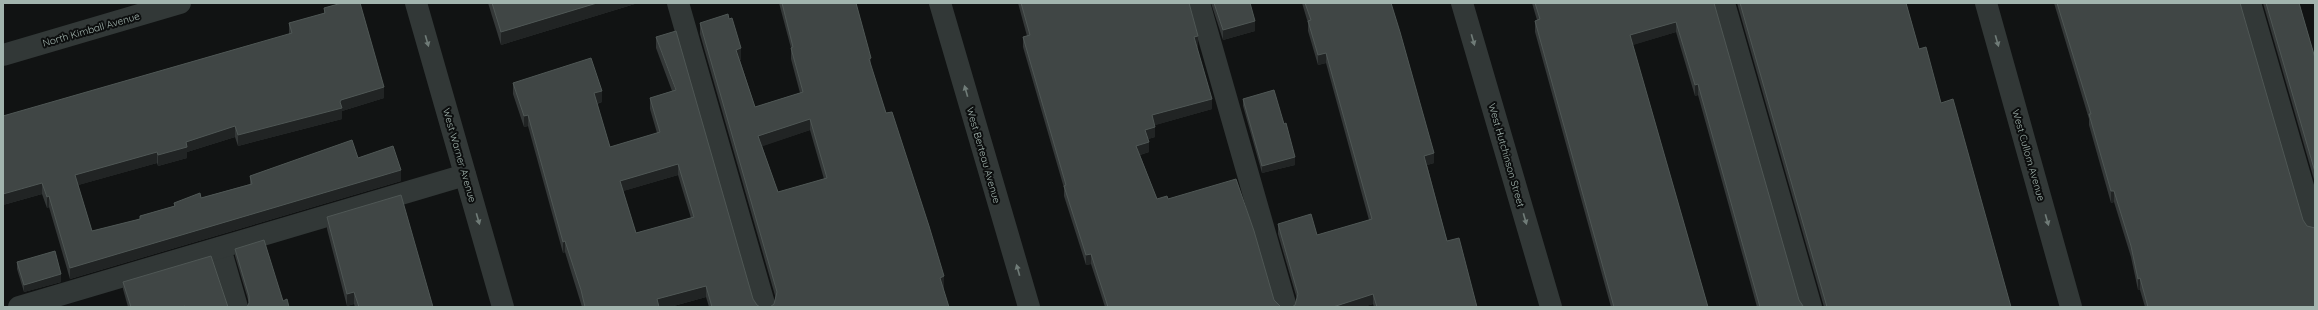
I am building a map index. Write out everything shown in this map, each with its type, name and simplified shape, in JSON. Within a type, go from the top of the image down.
[{"type":"street","name":"North Kimball Avenue","points":[[3,55],[180,3]]},
{"type":"street","name":"West Warner Avenue","points":[[416,3],[503,307]]},
{"type":"street","points":[[678,3],[765,307]]},
{"type":"street","name":"West Berteau Avenue","points":[[940,3],[1029,307]]},
{"type":"street","points":[[1200,3],[1286,307]]},
{"type":"street","name":"West Hutchinson Street","points":[[1462,3],[1551,307]]},
{"type":"street","points":[[1724,3],[1811,307]]},
{"type":"street","name":"West Cullom Avenue","points":[[1986,3],[2071,307]]},
{"type":"street","points":[[2250,3],[2315,228]]},
{"type":"street","points":[[19,307],[465,175]]},
{"type":"street","points":[[220,248],[237,307]]},
{"type":"building","points":[[342,3],[360,3],[384,87],[341,100],[340,102],[342,108],[238,135],[235,126],[186,142],[187,147],[158,155],[157,152],[75,175],[92,231],[140,219],[140,216],[175,206],[174,203],[200,193],[201,198],[252,184],[250,176],[352,140],[358,158],[393,146],[401,170],[70,268],[49,196],[47,197],[42,183],[3,194],[3,116],[292,33],[289,23],[325,13],[324,8]]},
{"type":"building","points":[[492,3],[597,3],[501,32]]},
{"type":"building","points":[[782,3],[856,3],[871,58],[869,59],[886,113],[892,112],[929,226],[944,276],[940,278],[949,307],[770,307],[774,304],[777,292],[700,23],[728,14],[729,19],[732,18],[741,48],[736,50],[755,107],[803,92],[791,48],[793,47]],"holes":[[[810,119],[827,178],[778,192],[758,136]]]},
{"type":"building","points":[[1021,3],[1189,3],[1198,36],[1194,37],[1212,99],[1152,115],[1155,127],[1145,130],[1149,142],[1136,146],[1157,199],[1167,196],[1168,199],[1236,179],[1254,231],[1274,300],[1281,307],[1108,307],[1091,254],[1086,255],[1064,186],[1066,185],[1023,37],[1030,35]]},
{"type":"building","points":[[1214,3],[1250,3],[1255,21],[1223,30]]},
{"type":"building","points":[[1305,3],[1391,3],[1434,153],[1424,156],[1447,241],[1459,238],[1477,307],[1377,307],[1373,294],[1333,307],[1292,307],[1295,305],[1298,294],[1278,224],[1311,214],[1317,235],[1372,219],[1326,53],[1318,55],[1308,21],[1311,20]]},
{"type":"building","points":[[1535,3],[1714,3],[1799,300],[1803,306],[1760,307],[1698,84],[1695,85],[1676,22],[1630,35],[1708,307],[1614,307],[1535,21],[1540,19]]},
{"type":"building","points":[[1740,3],[1906,3],[1919,49],[1926,47],[1941,103],[1953,99],[2011,307],[1827,307]]},
{"type":"building","points":[[2057,3],[2240,3],[2303,220],[2307,226],[2315,228],[2315,307],[2148,307],[2140,278],[2138,279],[2131,246],[2114,191],[2111,191],[2089,114],[2091,114]]},
{"type":"building","points":[[2266,3],[2299,3],[2315,58],[2315,172]]},
{"type":"building","points":[[676,31],[753,299],[760,307],[712,307],[706,286],[657,299],[659,307],[585,307],[565,241],[563,242],[528,115],[524,116],[513,83],[591,58],[602,91],[594,93],[610,147],[660,132],[650,98],[676,90],[656,37]],"holes":[[[678,164],[694,217],[636,233],[620,181]]]},
{"type":"building","points":[[1274,90],[1284,124],[1286,123],[1295,157],[1262,166],[1243,99]]},
{"type":"building","points":[[401,195],[433,307],[359,307],[354,292],[347,294],[327,217]]},
{"type":"building","points":[[264,240],[283,301],[287,299],[289,307],[247,307],[249,303],[249,296],[235,249]]},
{"type":"building","points":[[55,251],[61,274],[24,285],[17,262]]},
{"type":"building","points":[[211,256],[228,307],[131,307],[123,282]]}]
